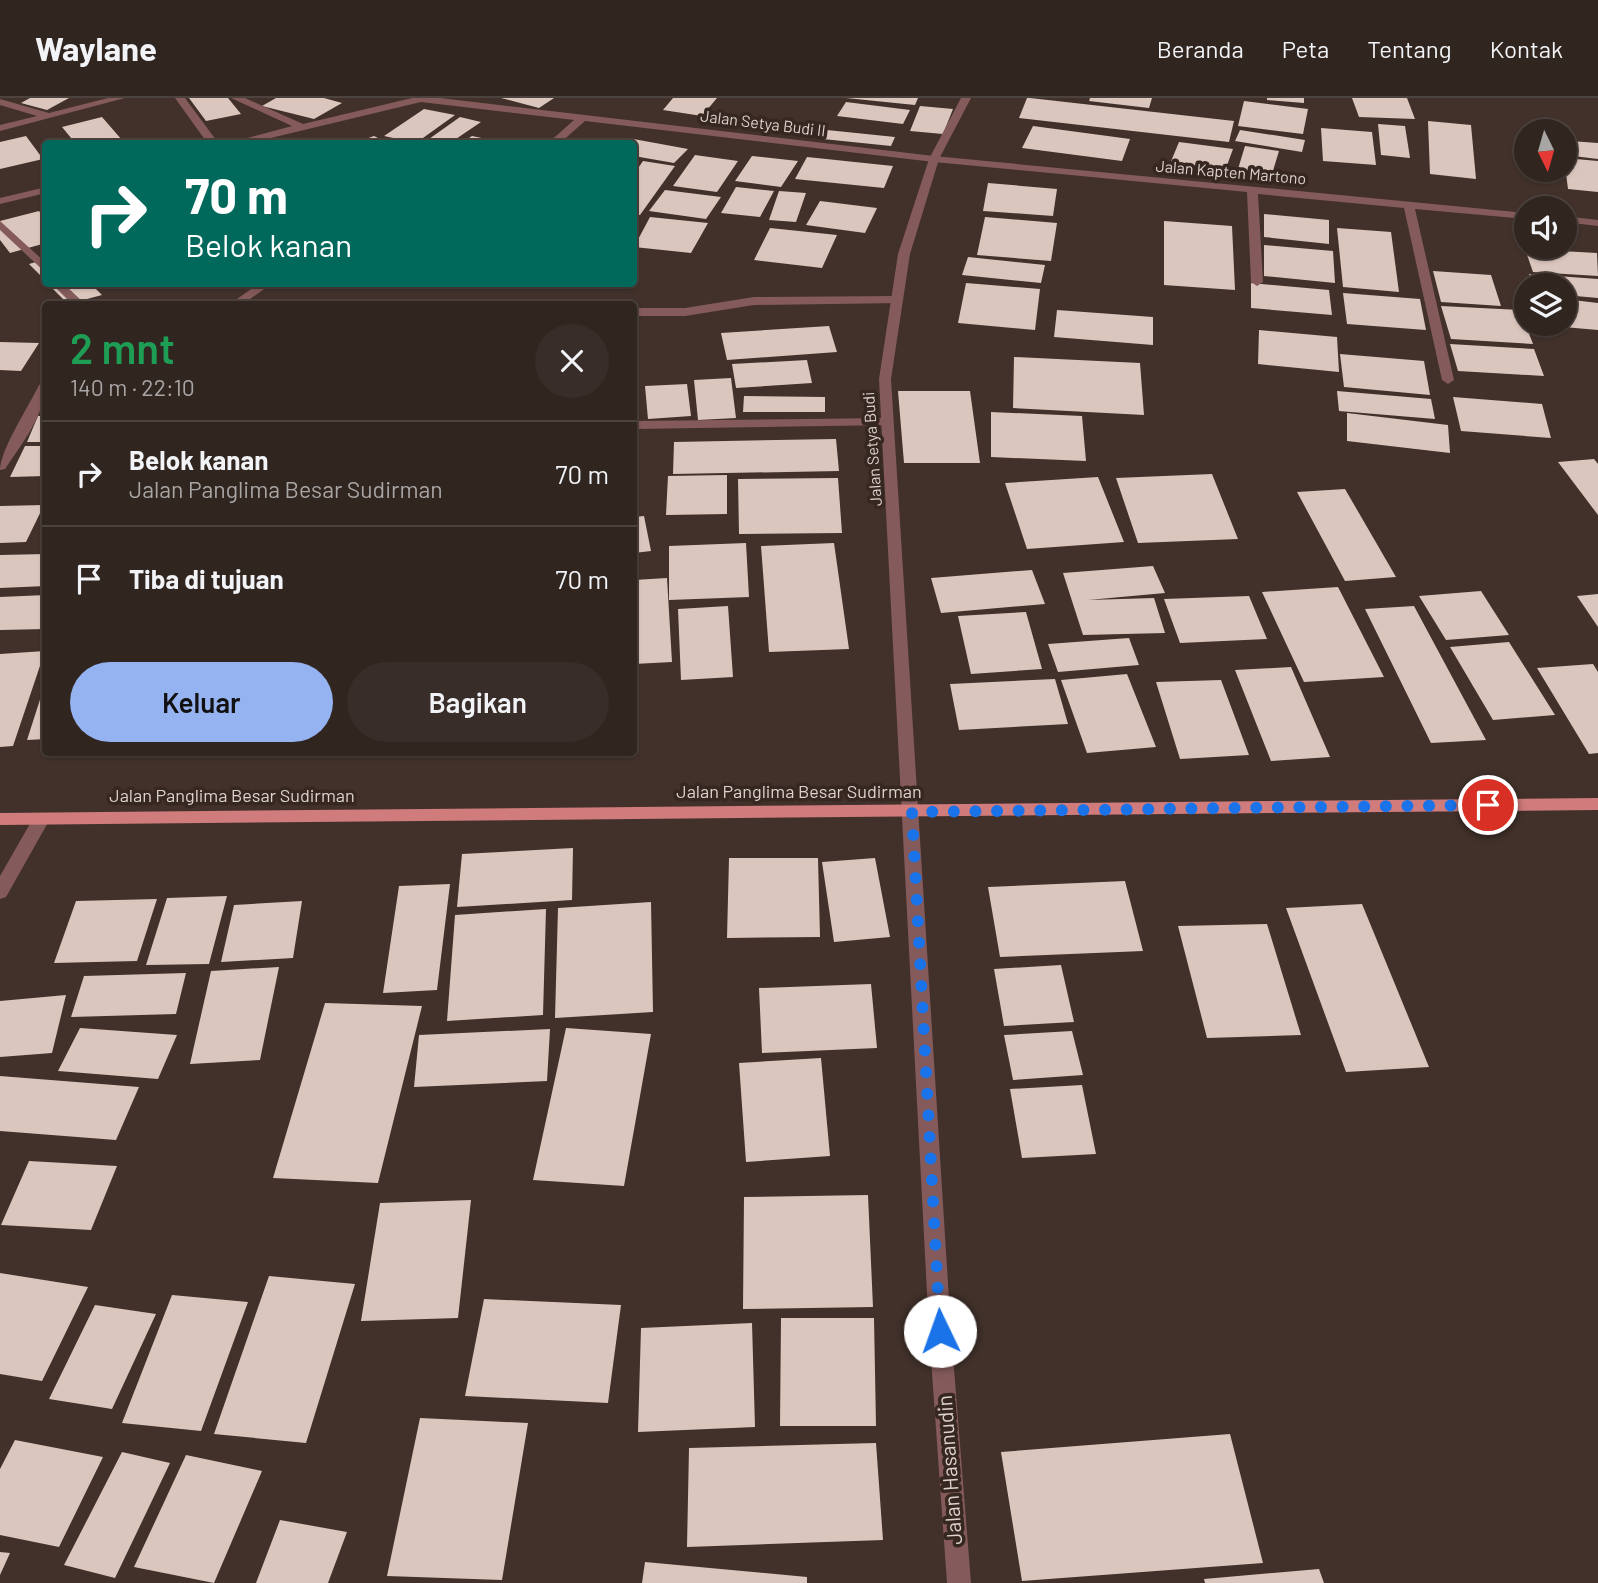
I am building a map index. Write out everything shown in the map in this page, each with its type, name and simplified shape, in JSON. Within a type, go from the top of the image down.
[{"type":"main road","name":"Jalan Panglima Besar Sudirman","points":[[0,819],[912,812],[1598,803]]},
{"type":"street","points":[[0,128],[120,98]]},
{"type":"street","points":[[180,98],[211,140]]},
{"type":"street","points":[[236,98],[302,127]]},
{"type":"street","name":"Jalan Setya Budi II","points":[[247,140],[405,100],[424,98],[934,159]]},
{"type":"street","name":"Jalan Setya Budi","points":[[912,812],[885,379],[904,254],[934,159],[966,98]]},
{"type":"street","points":[[0,102],[49,116]]},
{"type":"street","points":[[557,140],[584,117]]},
{"type":"street","name":"Jalan Kapten Martono","points":[[934,159],[1514,215]]},
{"type":"street","points":[[1252,190],[1257,282]]},
{"type":"street","points":[[0,201],[42,191]]},
{"type":"street","points":[[1409,205],[1448,380]]},
{"type":"street","points":[[1577,220],[1598,222]]},
{"type":"street","points":[[0,224],[42,266]]},
{"type":"street","points":[[61,287],[76,301]]},
{"type":"street","points":[[240,301],[261,287]]},
{"type":"street","points":[[637,313],[685,312],[754,301],[897,300]]},
{"type":"street","points":[[0,466],[20,437],[42,393]]},
{"type":"street","points":[[637,425],[888,422]]},
{"type":"street","name":"Jalan Hasanudin","points":[[912,812],[939,1317],[959,1583]]},
{"type":"street","points":[[0,892],[41,819]]},
{"type":"building","points":[[30,98],[69,98],[47,110],[21,103]]},
{"type":"building","points":[[189,98],[228,98],[241,114],[206,121]]},
{"type":"building","points":[[276,98],[324,98],[342,103],[314,119],[262,106]]},
{"type":"building","points":[[501,98],[554,98],[539,108]]},
{"type":"building","points":[[673,98],[717,98],[702,116],[663,110]]},
{"type":"building","points":[[846,98],[918,98],[915,105]]},
{"type":"building","points":[[1027,98],[1234,121],[1229,142],[1019,118]]},
{"type":"building","points":[[1090,98],[1152,98],[1149,108],[1089,101]]},
{"type":"building","points":[[1304,98],[1304,103],[1267,100]]},
{"type":"building","points":[[1352,98],[1407,98],[1415,119],[1359,117]]},
{"type":"building","points":[[1244,101],[1308,109],[1303,134],[1238,126]]},
{"type":"building","points":[[846,102],[910,110],[903,124],[837,116]]},
{"type":"building","points":[[920,106],[953,109],[943,134],[910,131]]},
{"type":"building","points":[[424,109],[455,115],[420,140],[384,136]]},
{"type":"building","points":[[102,117],[122,140],[73,140],[62,127]]},
{"type":"building","points":[[460,117],[481,122],[454,140],[429,139]]},
{"type":"building","points":[[1428,121],[1471,125],[1476,179],[1430,174]]},
{"type":"building","points":[[1378,124],[1405,126],[1410,158],[1381,155]]},
{"type":"building","points":[[1033,126],[1130,139],[1122,161],[1022,148]]},
{"type":"building","points":[[1321,128],[1372,132],[1376,165],[1323,161]]},
{"type":"building","points":[[827,130],[895,137],[891,146],[823,139]]},
{"type":"building","points":[[1240,130],[1305,140],[1302,152],[1235,141]]},
{"type":"building","points":[[26,136],[42,159],[0,169],[0,142]]},
{"type":"building","points":[[374,136],[382,140],[363,140]]},
{"type":"building","points":[[472,136],[491,140],[466,140]]},
{"type":"building","points":[[628,138],[688,149],[674,163],[637,157],[637,140],[626,140]]},
{"type":"building","points":[[1179,142],[1233,149],[1222,179],[1167,171]]},
{"type":"building","points":[[1577,142],[1598,143],[1598,159],[1577,156]]},
{"type":"building","points":[[1245,146],[1279,151],[1272,174],[1238,169]]},
{"type":"building","points":[[695,155],[738,161],[717,192],[673,186]]},
{"type":"building","points":[[752,156],[798,161],[781,187],[735,181]]},
{"type":"building","points":[[807,157],[893,166],[884,188],[795,179]]},
{"type":"building","points":[[1577,159],[1598,161],[1598,192],[1568,189],[1567,182],[1577,182]]},
{"type":"building","points":[[643,161],[675,166],[640,215],[637,215],[637,170]]},
{"type":"building","points":[[988,183],[1057,189],[1053,216],[983,211]]},
{"type":"building","points":[[736,187],[774,191],[760,217],[721,213]]},
{"type":"building","points":[[665,190],[721,197],[706,219],[649,211]]},
{"type":"building","points":[[779,191],[806,193],[796,222],[769,220]]},
{"type":"building","points":[[820,201],[877,208],[865,233],[806,225]]},
{"type":"building","points":[[39,211],[42,215],[42,244],[10,253],[0,240],[0,221]]},
{"type":"building","points":[[1264,214],[1329,220],[1329,244],[1264,237]]},
{"type":"building","points":[[650,217],[708,223],[691,253],[637,247],[637,241]]},
{"type":"building","points":[[985,217],[1057,223],[1051,261],[977,255]]},
{"type":"building","points":[[1164,221],[1232,226],[1235,290],[1164,285]]},
{"type":"building","points":[[770,228],[837,235],[822,268],[754,260]]},
{"type":"building","points":[[1337,228],[1391,232],[1399,292],[1343,287]]},
{"type":"building","points":[[1264,245],[1333,251],[1335,283],[1264,276]]},
{"type":"building","points":[[1577,252],[1597,253],[1598,276],[1533,272],[1528,259],[1577,259]]},
{"type":"building","points":[[968,257],[1045,265],[1041,283],[962,275]]},
{"type":"building","points":[[42,260],[42,277],[29,264]]},
{"type":"building","points":[[1433,271],[1491,275],[1501,306],[1441,302]]},
{"type":"building","points":[[1577,277],[1598,279],[1598,298],[1577,296]]},
{"type":"building","points":[[966,283],[1040,289],[1035,330],[958,323]]},
{"type":"building","points":[[1251,283],[1329,290],[1332,315],[1251,308]]},
{"type":"building","points":[[51,287],[94,287],[102,295],[79,301],[65,301]]},
{"type":"building","points":[[1343,293],[1420,299],[1426,330],[1347,324]]},
{"type":"building","points":[[1577,301],[1598,303],[1598,330],[1577,328]]},
{"type":"building","points":[[1441,306],[1514,310],[1514,336],[1530,336],[1533,344],[1451,339]]},
{"type":"building","points":[[1057,310],[1153,317],[1153,345],[1054,337]]},
{"type":"building","points":[[829,326],[837,352],[727,360],[721,333]]},
{"type":"building","points":[[1259,330],[1337,337],[1339,372],[1258,364]]},
{"type":"building","points":[[0,342],[39,343],[21,371],[0,370]]},
{"type":"building","points":[[1450,344],[1534,349],[1544,376],[1458,371]]},
{"type":"building","points":[[1340,354],[1424,361],[1430,395],[1344,387]]},
{"type":"building","points":[[1014,357],[1140,363],[1144,415],[1013,408]]},
{"type":"building","points":[[807,360],[812,383],[736,388],[732,364]]},
{"type":"building","points":[[731,378],[736,418],[698,420],[694,380]]},
{"type":"building","points":[[687,384],[691,416],[648,419],[645,386]]},
{"type":"building","points":[[898,391],[970,391],[980,463],[904,463]]},
{"type":"building","points":[[1337,391],[1431,399],[1435,419],[1339,411]]},
{"type":"building","points":[[744,396],[825,397],[825,412],[743,412]]},
{"type":"building","points":[[1453,397],[1542,404],[1551,438],[1461,431]]},
{"type":"building","points":[[991,412],[1082,416],[1086,461],[991,457]]},
{"type":"building","points":[[1347,413],[1448,425],[1450,453],[1347,441]]},
{"type":"building","points":[[38,416],[42,416],[42,442],[27,442]]},
{"type":"building","points":[[836,439],[839,471],[673,474],[674,442]]},
{"type":"building","points":[[25,446],[42,446],[42,476],[10,477]]},
{"type":"building","points":[[1594,459],[1598,464],[1598,515],[1558,462]]},
{"type":"building","points":[[1212,474],[1238,539],[1138,543],[1116,478]]},
{"type":"building","points":[[727,475],[727,514],[666,515],[668,476]]},
{"type":"building","points":[[1098,477],[1124,542],[1027,549],[1005,483]]},
{"type":"building","points":[[838,478],[842,533],[739,534],[738,479]]},
{"type":"building","points":[[1345,489],[1396,577],[1345,581],[1297,492]]},
{"type":"building","points":[[42,505],[26,542],[0,543],[0,506]]},
{"type":"building","points":[[644,516],[651,551],[637,553],[637,517]]},
{"type":"building","points":[[746,543],[749,597],[669,600],[669,546]]},
{"type":"building","points":[[834,543],[849,649],[769,652],[761,546]]},
{"type":"building","points":[[42,554],[42,586],[0,588],[0,555]]},
{"type":"building","points":[[1153,566],[1165,593],[1088,600],[1154,598],[1165,633],[1083,635],[1063,573]]},
{"type":"building","points":[[1032,570],[1045,604],[941,613],[931,578]]},
{"type":"building","points":[[667,578],[672,662],[637,664],[637,580]]},
{"type":"building","points":[[1338,587],[1384,677],[1304,682],[1262,592]]},
{"type":"building","points":[[1481,591],[1509,635],[1446,640],[1419,596]]},
{"type":"building","points":[[1598,594],[1598,627],[1577,596]]},
{"type":"building","points":[[42,595],[42,629],[0,630],[0,597]]},
{"type":"building","points":[[1249,596],[1267,639],[1180,643],[1164,599]]},
{"type":"building","points":[[728,606],[733,677],[681,680],[678,609]]},
{"type":"building","points":[[1414,606],[1486,740],[1431,743],[1365,609]]},
{"type":"building","points":[[1026,612],[1042,669],[971,674],[958,616]]},
{"type":"building","points":[[1129,638],[1139,665],[1058,672],[1048,644]]},
{"type":"building","points":[[1509,642],[1555,715],[1493,720],[1450,647]]},
{"type":"building","points":[[42,651],[42,660],[13,746],[0,747],[0,654]]},
{"type":"building","points":[[1593,664],[1598,672],[1598,753],[1589,754],[1537,668]]},
{"type":"building","points":[[1291,667],[1330,757],[1271,761],[1235,670]]},
{"type":"building","points":[[1127,674],[1156,747],[1087,753],[1061,680]]},
{"type":"building","points":[[1055,679],[1068,724],[959,730],[950,684]]},
{"type":"building","points":[[1221,680],[1249,755],[1180,759],[1156,682]]},
{"type":"building","points":[[42,693],[42,739],[27,740]]},
{"type":"building","points":[[573,848],[572,900],[457,907],[462,854]]},
{"type":"building","points":[[729,858],[818,858],[820,937],[727,938]]},
{"type":"building","points":[[875,858],[890,937],[834,942],[822,862]]},
{"type":"building","points":[[1125,881],[1143,951],[1000,957],[988,887]]},
{"type":"building","points":[[450,884],[437,990],[383,993],[399,886]]},
{"type":"building","points":[[227,896],[209,964],[146,965],[167,898]]},
{"type":"building","points":[[157,899],[137,961],[54,963],[76,901]]},
{"type":"building","points":[[302,901],[293,958],[221,962],[234,905]]},
{"type":"building","points":[[651,902],[653,1012],[555,1018],[558,908]]},
{"type":"building","points":[[1362,904],[1429,1067],[1346,1072],[1286,908]]},
{"type":"building","points":[[546,909],[543,1015],[447,1021],[455,915]]},
{"type":"building","points":[[1267,924],[1301,1035],[1207,1038],[1178,926]]},
{"type":"building","points":[[1061,965],[1074,1022],[1004,1026],[994,969]]},
{"type":"building","points":[[279,967],[260,1060],[190,1064],[211,971]]},
{"type":"building","points":[[186,973],[176,1014],[71,1017],[84,976]]},
{"type":"building","points":[[871,984],[877,1048],[762,1053],[759,988]]},
{"type":"building","points":[[66,995],[52,1053],[0,1057],[0,1001]]},
{"type":"building","points":[[325,1003],[422,1006],[378,1183],[273,1178]]},
{"type":"building","points":[[80,1028],[177,1035],[158,1079],[58,1071]]},
{"type":"building","points":[[566,1028],[651,1034],[624,1186],[533,1180]]},
{"type":"building","points":[[550,1029],[547,1081],[414,1087],[419,1035]]},
{"type":"building","points":[[1072,1031],[1083,1075],[1013,1080],[1004,1035]]},
{"type":"building","points":[[821,1058],[830,1156],[746,1162],[739,1063]]},
{"type":"building","points":[[0,1076],[139,1087],[116,1140],[0,1131]]},
{"type":"building","points":[[1082,1085],[1096,1154],[1022,1158],[1010,1089]]},
{"type":"building","points":[[29,1161],[117,1166],[91,1230],[1,1225]]},
{"type":"building","points":[[868,1195],[873,1307],[743,1309],[744,1197]]},
{"type":"building","points":[[471,1200],[458,1318],[361,1321],[380,1203]]},
{"type":"building","points":[[0,1273],[88,1287],[42,1381],[0,1374]]},
{"type":"building","points":[[269,1276],[355,1284],[306,1443],[214,1434]]},
{"type":"building","points":[[172,1295],[248,1302],[201,1431],[122,1423]]},
{"type":"building","points":[[484,1299],[621,1305],[608,1403],[465,1396]]},
{"type":"building","points":[[95,1305],[156,1314],[112,1409],[49,1399]]},
{"type":"building","points":[[781,1318],[874,1318],[876,1426],[780,1426]]},
{"type":"building","points":[[752,1323],[755,1427],[638,1432],[641,1328]]},
{"type":"building","points":[[420,1418],[528,1423],[502,1580],[387,1576]]},
{"type":"building","points":[[1230,1434],[1263,1563],[1022,1581],[1001,1452]]},
{"type":"building","points":[[15,1440],[103,1457],[59,1547],[0,1535],[0,1469]]},
{"type":"building","points":[[876,1443],[883,1540],[687,1547],[689,1448]]},
{"type":"building","points":[[122,1452],[170,1463],[115,1578],[64,1565]]},
{"type":"building","points":[[186,1455],[262,1471],[214,1583],[134,1567]]},
{"type":"building","points":[[280,1520],[347,1532],[328,1583],[256,1583]]},
{"type":"building","points":[[0,1552],[10,1553],[0,1575]]},
{"type":"building","points":[[645,1562],[807,1577],[807,1583],[642,1583]]},
{"type":"building","points":[[1319,1569],[1324,1583],[1205,1583],[1204,1579]]},
{"type":"route","points":[[940,1331],[912,812],[1488,805]]}]
